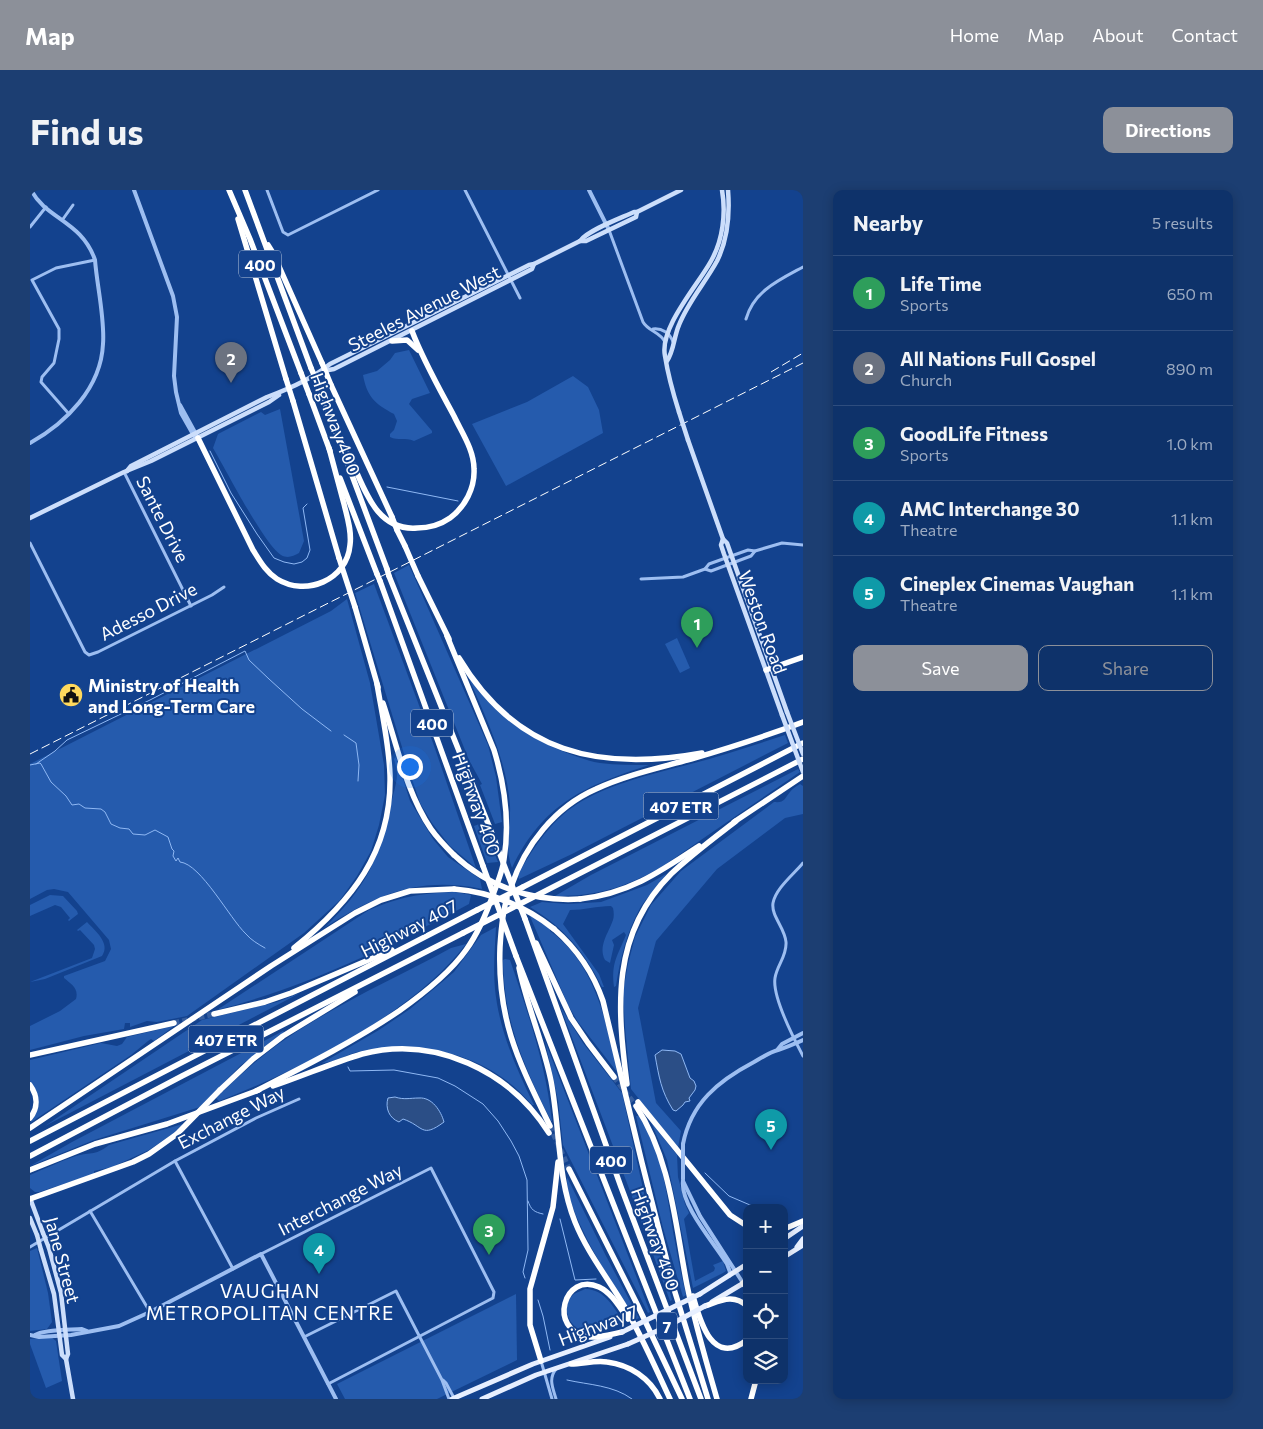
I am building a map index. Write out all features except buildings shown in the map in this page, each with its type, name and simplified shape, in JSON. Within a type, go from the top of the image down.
[{"type":"highway","name":"Highway 400","points":[[229,190],[250,239],[380,580],[516,956],[690,1399]]},
{"type":"highway","name":"Highway 400","points":[[245,190],[386,569],[525,919],[621,1187],[701,1399]]},
{"type":"highway","points":[[233,200],[405,773],[418,804],[432,830],[454,855],[476,873],[498,885],[546,898],[580,899],[619,892],[640,883],[666,868],[803,776]]},
{"type":"highway","points":[[256,1091],[334,1051],[383,1022],[418,998],[466,951],[489,908],[504,861],[507,818],[500,769],[494,750],[447,636],[331,385],[273,253],[264,238]]},
{"type":"highway","points":[[338,438],[352,462],[369,500],[377,512],[385,519],[402,527],[413,529],[426,528],[444,522],[453,516],[467,500],[475,470],[470,448],[424,358],[411,328]]},
{"type":"highway","points":[[392,341],[407,340],[415,346],[424,358]]},
{"type":"highway","points":[[196,435],[261,563],[267,572],[278,580],[295,586],[314,585],[324,582],[340,570],[348,555],[350,531],[329,448]]},
{"type":"highway","points":[[447,636],[466,669],[487,696],[501,710],[534,735],[573,752],[612,759],[640,760],[695,754],[736,745]]},
{"type":"highway","points":[[769,669],[803,657]]},
{"type":"highway","points":[[271,966],[318,928],[343,904],[363,877],[377,848],[386,817],[390,775],[377,684]]},
{"type":"highway","points":[[30,1170],[95,1144],[167,1124],[363,1054],[399,1049],[451,1056],[469,1063],[495,1077],[524,1101],[549,1129],[514,1049],[506,1022],[501,992],[499,960],[504,907],[524,855],[549,822],[576,800],[594,789],[803,722]]},
{"type":"highway","name":"Highway 407","points":[[30,1141],[803,743]]},
{"type":"highway","name":"Highway 407","points":[[30,1156],[803,758]]},
{"type":"highway","points":[[630,1108],[621,1035],[620,1003],[623,966],[631,936],[644,909],[664,882],[687,860],[736,821]]},
{"type":"highway","points":[[30,1128],[271,966],[355,913],[381,900],[410,892],[454,889],[482,893],[508,902],[532,914],[554,929],[582,959],[590,970],[600,992],[674,1289],[708,1399]]},
{"type":"highway","points":[[525,919],[571,1018],[614,1077]]},
{"type":"highway","points":[[214,1014],[265,1002],[422,938]]},
{"type":"highway","points":[[516,956],[551,1082],[559,1152],[568,1199],[575,1223],[641,1337],[670,1399]]},
{"type":"highway","points":[[30,1198],[133,1162],[150,1154],[177,1134],[253,1059],[283,1036],[384,973]]},
{"type":"highway","points":[[30,1055],[174,1023]]},
{"type":"highway","points":[[30,1085],[34,1091],[36,1104],[30,1118]]},
{"type":"highway","points":[[718,1399],[694,1321],[665,1168],[652,1134],[637,1104],[730,1215],[743,1223]]},
{"type":"highway","points":[[541,1361],[530,1325],[530,1289],[553,1207],[559,1152]]},
{"type":"highway","points":[[569,1169],[637,1304],[682,1399]]},
{"type":"highway","points":[[788,1228],[803,1222]]},
{"type":"highway","points":[[687,1283],[691,1289],[699,1317],[708,1336],[715,1344],[726,1348],[736,1347],[743,1343]]},
{"type":"highway","points":[[622,1332],[588,1337],[575,1331],[568,1325],[563,1312],[567,1297],[577,1287],[591,1285],[599,1287],[608,1293],[635,1333],[641,1337]]},
{"type":"highway","points":[[705,1306],[727,1298],[737,1299],[743,1303]]},
{"type":"highway","points":[[571,1364],[606,1361],[624,1366],[645,1377],[660,1399]]},
{"type":"highway","points":[[751,1399],[755,1384]]},
{"type":"main road","name":"Steeles Avenue West","points":[[30,518],[126,472],[131,466],[269,402],[284,391],[322,371],[330,364],[411,328],[583,237],[608,227],[634,212],[681,190]]},
{"type":"main road","name":"Weston Road","points":[[722,190],[724,211],[718,245],[712,260],[676,315],[668,333],[665,356],[668,378],[723,539],[727,543],[732,556],[782,714],[803,772]]},
{"type":"main road","name":"Weston Road","points":[[667,361],[671,356],[679,324],[717,261],[725,241],[728,224],[728,190]]},
{"type":"main road","name":"Steeles Avenue West","points":[[322,371],[334,369],[392,341],[411,328]]},
{"type":"main road","name":"Weston Road","points":[[723,539],[721,545],[727,565],[803,754]]},
{"type":"main road","name":"Jane Street","points":[[30,1198],[49,1248],[61,1294],[68,1354],[66,1359],[73,1399]]},
{"type":"main road","name":"Jane Street","points":[[30,1218],[37,1235],[54,1294],[62,1355],[66,1359]]},
{"type":"main road","points":[[788,1235],[803,1226]]},
{"type":"main road","points":[[795,1250],[803,1239]]},
{"type":"main road","points":[[788,1254],[803,1245]]},
{"type":"main road","name":"Highway 7","points":[[453,1399],[508,1374],[622,1332],[700,1294],[743,1267]]},
{"type":"main road","name":"Highway 7","points":[[482,1399],[544,1372],[628,1344],[666,1327],[743,1286]]},
{"type":"street","points":[[31,190],[36,198],[84,238],[94,260],[103,345],[98,368],[82,400],[69,414],[31,441]]},
{"type":"street","points":[[134,190],[171,289],[177,325],[174,376],[179,404],[196,435]]},
{"type":"street","points":[[267,190],[283,232],[286,234],[291,234],[378,190]]},
{"type":"street","points":[[465,190],[520,298]]},
{"type":"street","points":[[589,190],[608,227],[643,322],[661,335],[666,343]]},
{"type":"street","points":[[63,219],[73,205]]},
{"type":"street","points":[[30,228],[46,207]]},
{"type":"street","points":[[69,414],[42,382],[42,377],[54,363],[59,329],[32,280],[56,268],[94,260]]},
{"type":"street","points":[[746,319],[751,305],[768,287],[803,267]]},
{"type":"street","points":[[652,330],[656,329],[668,333],[673,342]]},
{"type":"street","name":"Sante Drive","points":[[126,472],[191,606]]},
{"type":"street","name":"Adesso Drive","points":[[30,543],[87,654],[98,652],[191,606],[224,587]]},
{"type":"street","points":[[641,579],[683,577],[705,569],[709,564],[748,550],[755,551],[782,543],[803,545]]},
{"type":"street","points":[[705,569],[712,571],[751,556],[755,551]]},
{"type":"street","points":[[803,863],[776,896],[773,907],[774,914],[785,933],[786,942],[785,953],[775,978],[775,986],[793,1038],[803,1056]]},
{"type":"street","points":[[778,1050],[782,1044],[803,1033]]},
{"type":"street","points":[[743,1280],[724,1256],[695,1208],[683,1180],[683,1144],[693,1114],[710,1091],[728,1076],[778,1050],[803,1040]]},
{"type":"street","name":"Exchange Way","points":[[30,1247],[175,1161],[256,1118],[299,1099]]},
{"type":"street","points":[[175,1161],[233,1269]]},
{"type":"street","name":"Interchange Way","points":[[33,1335],[38,1333],[65,1333],[82,1329],[87,1331],[119,1326],[150,1312],[431,1168],[494,1296],[492,1300],[419,1336]]},
{"type":"street","points":[[90,1211],[150,1312]]},
{"type":"street","points":[[261,1254],[336,1399]]},
{"type":"street","points":[[729,1263],[729,1276]]},
{"type":"street","points":[[303,1337],[396,1291],[442,1380],[448,1386],[453,1399]]},
{"type":"street","points":[[328,1384],[419,1336]]},
{"type":"street","points":[[541,1361],[552,1399]]},
{"type":"street","points":[[556,1368],[550,1380],[556,1399]]},
{"type":"shaded area","points":[[409,350],[430,393],[412,399],[409,404],[432,431],[432,433],[414,441],[390,437],[397,421],[394,414],[373,399],[367,389],[363,375],[377,371],[395,353]]},
{"type":"shaded area","points":[[573,376],[588,387],[599,410],[603,433],[506,486],[472,424],[527,402]]},
{"type":"shaded area","points":[[280,409],[304,541],[299,553],[288,557],[281,555],[274,549],[265,537],[213,448],[218,434],[261,412],[265,415]]},
{"type":"shaded area","points":[[409,565],[488,745],[496,777],[502,822],[495,824],[480,785],[482,784],[469,760],[394,573]]},
{"type":"shaded area","points":[[374,584],[433,743],[476,868],[450,846],[432,823],[420,803],[355,593]]},
{"type":"shaded area","points":[[347,599],[370,683],[384,765],[385,795],[379,825],[371,851],[357,876],[340,900],[304,933],[187,1016],[157,1022],[147,1021],[130,1027],[130,1023],[125,1023],[124,1029],[84,1036],[30,1050],[30,1026],[60,1011],[76,999],[75,989],[64,976],[105,961],[111,949],[109,940],[68,892],[54,889],[47,890],[30,899],[30,764],[331,611]]},
{"type":"shaded area","points":[[677,638],[690,668],[680,673],[665,644]]},
{"type":"shaded area","points":[[467,674],[477,689],[501,714],[530,735],[561,751],[597,763],[649,765],[586,790],[552,812],[537,827],[512,868],[508,853],[510,806],[505,772],[488,722]]},
{"type":"shaded area","points":[[785,735],[788,743],[572,854],[519,879],[518,875],[524,864],[553,824],[582,801],[606,789],[631,780],[722,755]]},
{"type":"shaded area","points":[[396,757],[410,801],[433,839],[448,857],[480,879],[482,889],[438,885],[399,891],[362,906],[324,928],[350,901],[368,874],[375,859],[386,827],[397,778],[394,759]]},
{"type":"shaded area","points":[[798,769],[800,772],[660,868],[634,881],[609,890],[570,896],[555,896],[591,875]]},
{"type":"shaded area","points":[[800,784],[803,786],[803,814],[785,818],[717,869],[656,941],[638,1008],[656,1103],[681,1131],[678,1148],[631,1089],[623,992],[635,937],[651,905],[681,871],[774,802],[784,800],[792,789]]},
{"type":"shaded area","points":[[482,823],[498,862],[487,863],[474,826]]},
{"type":"shaded area","points":[[666,874],[635,917],[625,946],[616,986],[614,987],[614,966],[626,935],[624,932],[612,940],[614,945],[610,963],[605,960],[603,955],[604,940],[614,917],[611,906],[570,910],[563,924],[599,974],[604,987],[602,987],[588,962],[572,941],[553,923],[530,907],[542,902],[568,904],[601,902],[647,885]]},
{"type":"shaded area","points":[[455,892],[471,895],[469,904],[377,950],[314,978],[250,1001],[217,1010],[369,910],[411,896]]},
{"type":"shaded area","points":[[50,895],[63,896],[78,914],[69,921],[70,918],[61,907],[55,905],[30,916],[30,905]]},
{"type":"shaded area","points":[[529,914],[550,929],[563,942],[573,953],[590,980],[602,1010],[617,1072],[578,1022],[568,1005]]},
{"type":"shaded area","points":[[87,922],[98,933],[105,946],[102,956],[45,979],[30,982],[92,958],[95,949],[94,945],[80,930],[77,930]]},
{"type":"shaded area","points":[[496,927],[494,981],[500,1019],[515,1063],[534,1105],[497,1074],[477,1063],[455,1055],[432,1050],[409,1047],[385,1048],[357,1052],[322,1063],[379,1030],[410,1009],[454,972],[481,935]]},
{"type":"shaded area","points":[[466,944],[443,970],[416,994],[353,1037],[284,1073],[219,1101],[216,1098],[261,1058],[297,1031],[340,1006],[451,948]]},
{"type":"shaded area","points":[[503,960],[510,960],[536,1039],[552,1121],[541,1101],[517,1044],[504,983]]},
{"type":"shaded area","points":[[300,993],[45,1126],[202,1020],[277,1002]]},
{"type":"shaded area","points":[[560,1006],[583,1043],[622,1093],[647,1207],[672,1300],[670,1301],[630,1191]]},
{"type":"shaded area","points":[[174,1026],[154,1041],[151,1039],[148,1041],[131,1055],[30,1123],[36,1113],[38,1102],[36,1092],[30,1082],[30,1060],[101,1043],[117,1046],[122,1044],[127,1037]]},
{"type":"shaded area","points":[[283,1031],[285,1034],[241,1065],[200,1107],[94,1140],[30,1166],[72,1142]]},
{"type":"shaded area","points":[[545,1041],[650,1312],[648,1313],[563,1145],[558,1100]]},
{"type":"shaded area","points":[[662,1050],[675,1051],[681,1054],[690,1078],[696,1086],[689,1098],[690,1101],[685,1102],[676,1111],[673,1110],[663,1090],[659,1077],[655,1055]]},
{"type":"shaded area","points":[[388,1098],[404,1099],[424,1098],[432,1102],[441,1113],[444,1122],[431,1130],[423,1130],[403,1119],[399,1122],[390,1115],[388,1109]]},
{"type":"shaded area","points":[[636,1116],[639,1116],[647,1130],[659,1161],[667,1193],[677,1255],[686,1295],[683,1297],[663,1228]]},
{"type":"shaded area","points":[[651,1122],[677,1155],[678,1177],[689,1213],[684,1219],[695,1281],[714,1271],[713,1265],[723,1261],[726,1271],[693,1288],[667,1160]]},
{"type":"shaded area","points":[[183,1124],[174,1133],[149,1150],[112,1167],[94,1171],[94,1174],[39,1192],[35,1192],[30,1188],[30,1175],[57,1163],[79,1155],[96,1152],[109,1145]]},
{"type":"shaded area","points":[[567,1177],[639,1318],[635,1320],[604,1270],[582,1229],[574,1210]]},
{"type":"shaded area","points":[[37,1248],[48,1293],[52,1322],[47,1329],[30,1331],[30,1251]]},
{"type":"shaded area","points":[[585,1289],[598,1292],[608,1300],[624,1322],[614,1327],[612,1324],[588,1331],[579,1329],[574,1325],[568,1316],[567,1304],[574,1294]]},
{"type":"shaded area","points":[[516,1294],[517,1360],[437,1399],[345,1399],[337,1384]]},
{"type":"shaded area","points":[[51,1337],[56,1341],[62,1381],[46,1388],[30,1344],[30,1339]]},
{"type":"waterway","points":[[210,451],[231,493],[274,558],[294,564],[302,562],[307,558],[310,550],[303,508],[307,504]]},
{"type":"waterway","points":[[387,487],[458,501]]},
{"type":"waterway","points":[[36,764],[67,740],[245,651],[249,660],[269,679],[302,709],[331,731]]},
{"type":"waterway","points":[[344,735],[356,743],[359,765],[358,781]]},
{"type":"waterway","points":[[30,765],[40,763],[51,782],[66,796],[72,805],[79,804],[85,808],[101,809],[105,812],[111,824],[129,829],[133,834],[145,835],[155,830],[168,837],[176,861],[178,858],[180,862],[197,872],[215,893],[239,927],[250,938],[265,948]]},
{"type":"waterway","points":[[348,1067],[350,1071],[394,1070],[438,1078],[455,1086],[483,1104],[498,1121],[519,1156],[527,1180],[528,1250],[523,1272],[525,1278]]},
{"type":"waterway","points":[[705,1173],[729,1196],[748,1204]]},
{"type":"waterway","points":[[528,1201],[533,1210],[543,1214]]},
{"type":"waterway","points":[[560,1219],[575,1280],[596,1279]]},
{"type":"waterway","points":[[538,1300],[550,1350]]},
{"type":"waterway","points":[[567,1380],[609,1388],[632,1399]]},
{"type":"tunnel","points":[[174,1023],[214,1014]]},
{"type":"tunnel","points":[[614,1077],[636,1106]]},
{"type":"tunnel","points":[[550,1126],[569,1169]]},
{"type":"railway","points":[[771,372],[803,353]]},
{"type":"railway","points":[[30,754],[803,363]]},
{"type":"place","name":"All Nations Full Gospel","points":[[231,383]]},
{"type":"place","name":"Life Time","points":[[697,648]]},
{"type":"place","name":"Ministry of Health and Long-Term Care","points":[[71,695]]},
{"type":"place","name":"Cineplex Cinemas Vaughan","points":[[771,1150]]},
{"type":"place","name":"GoodLife Fitness","points":[[489,1255]]},
{"type":"place","name":"AMC Interchange 30","points":[[319,1274]]},
{"type":"district","name":"VAUGHAN METROPOLITAN CENTRE","points":[[270,1301]]}]
